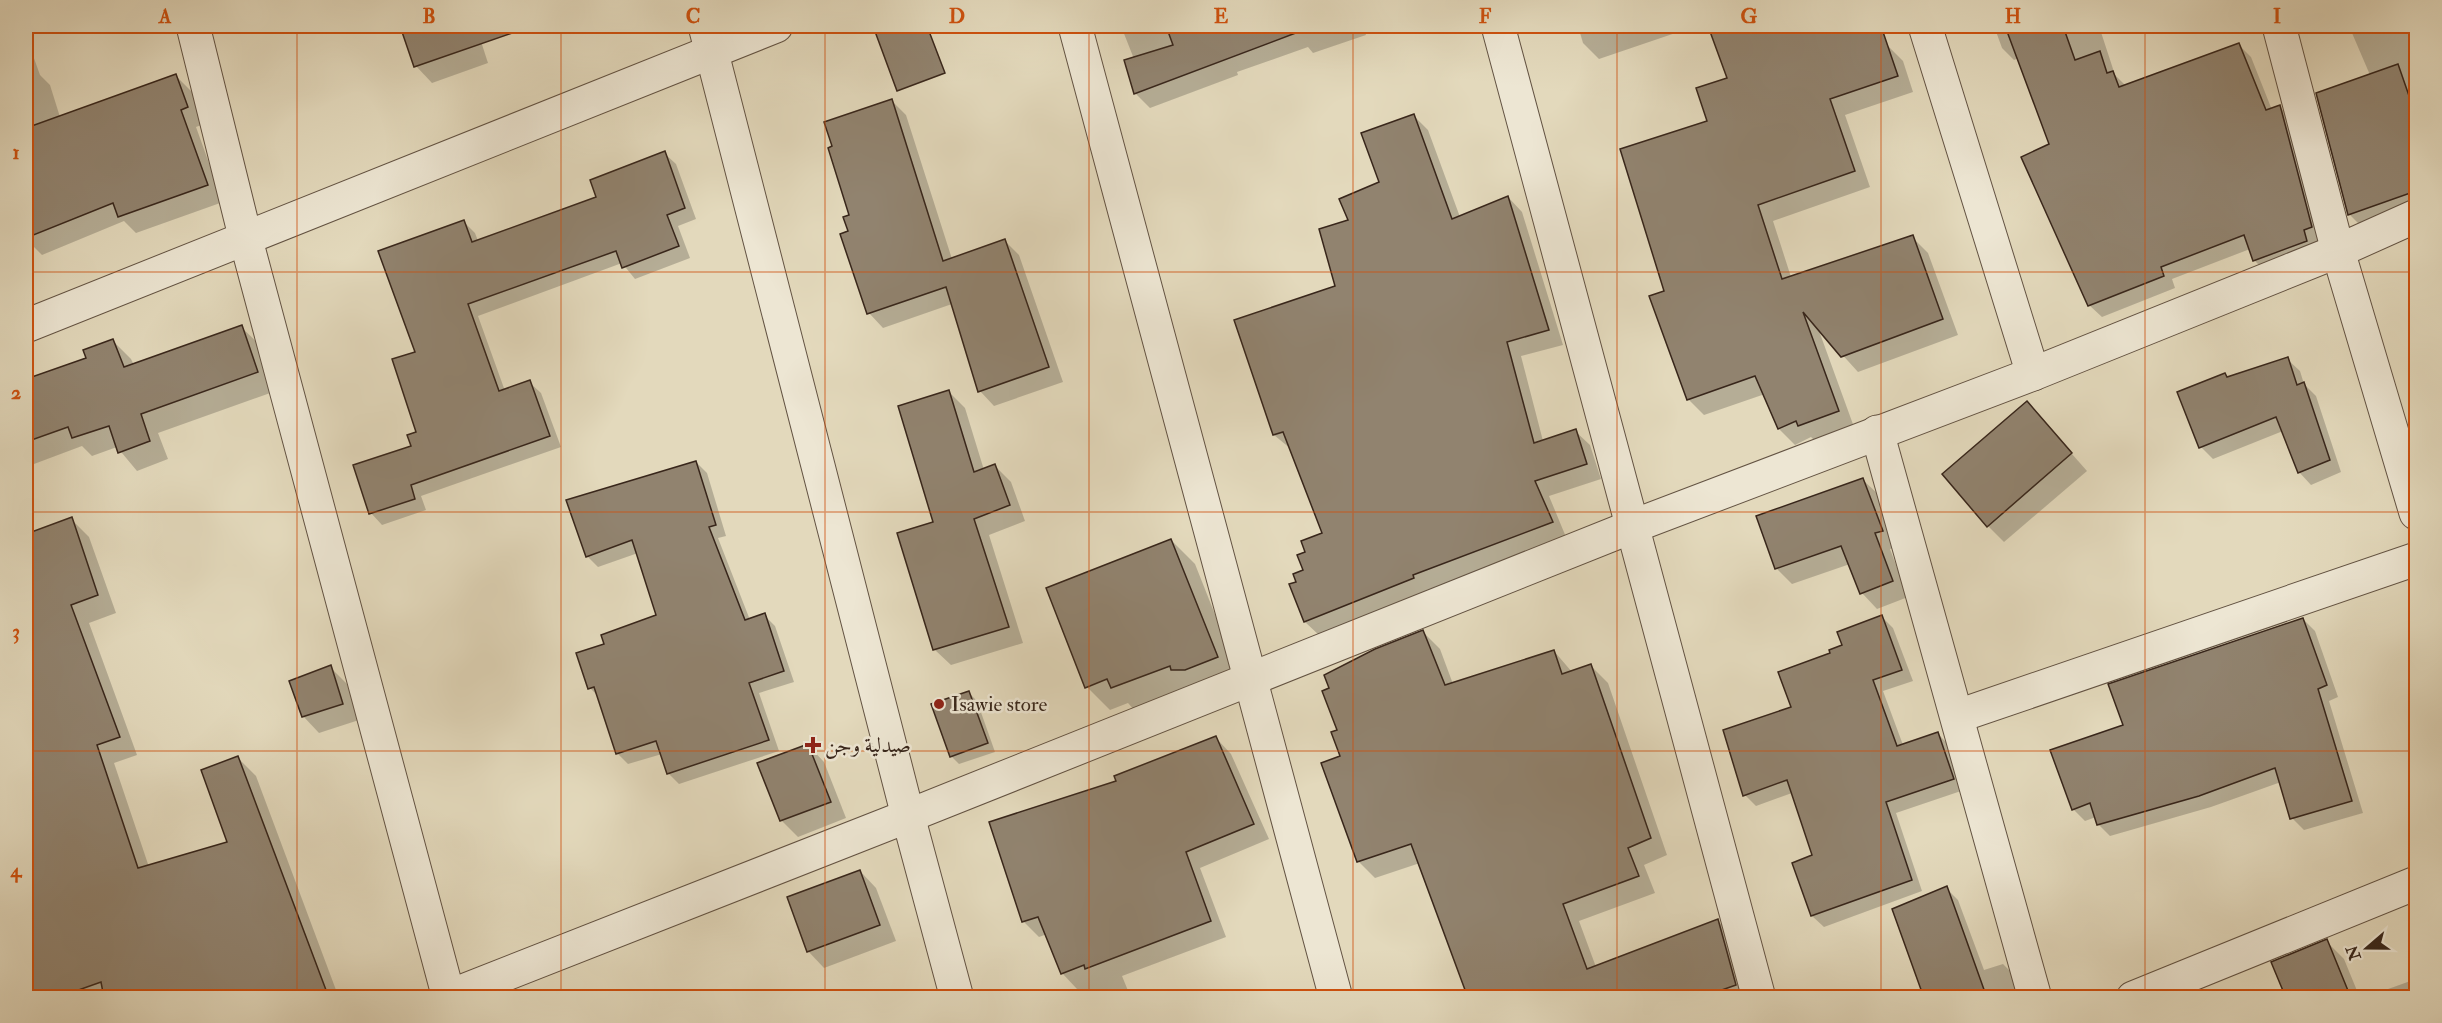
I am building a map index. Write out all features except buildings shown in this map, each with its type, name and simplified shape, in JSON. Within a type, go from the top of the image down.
[{"type":"street","points":[[193,26],[246,240],[448,997],[1631,527],[2033,374],[2338,251],[2416,216]]},
{"type":"street","points":[[26,326],[246,240],[709,39],[776,26]]},
{"type":"street","points":[[1075,26],[1336,998]]},
{"type":"street","points":[[1498,26],[1759,998]]},
{"type":"street","points":[[1925,26],[2033,374]]},
{"type":"street","points":[[2279,26],[2338,251],[2416,513]]},
{"type":"street","points":[[709,39],[908,816],[957,998]]},
{"type":"street","points":[[1877,432],[2035,998]]},
{"type":"street","points":[[1958,716],[2416,559]]},
{"type":"street","points":[[2133,998],[2416,883]]},
{"type":"place","name":"Isawie store","points":[[939,704]]},
{"type":"place","name":"صيدلية وجن","points":[[813,745]]}]
